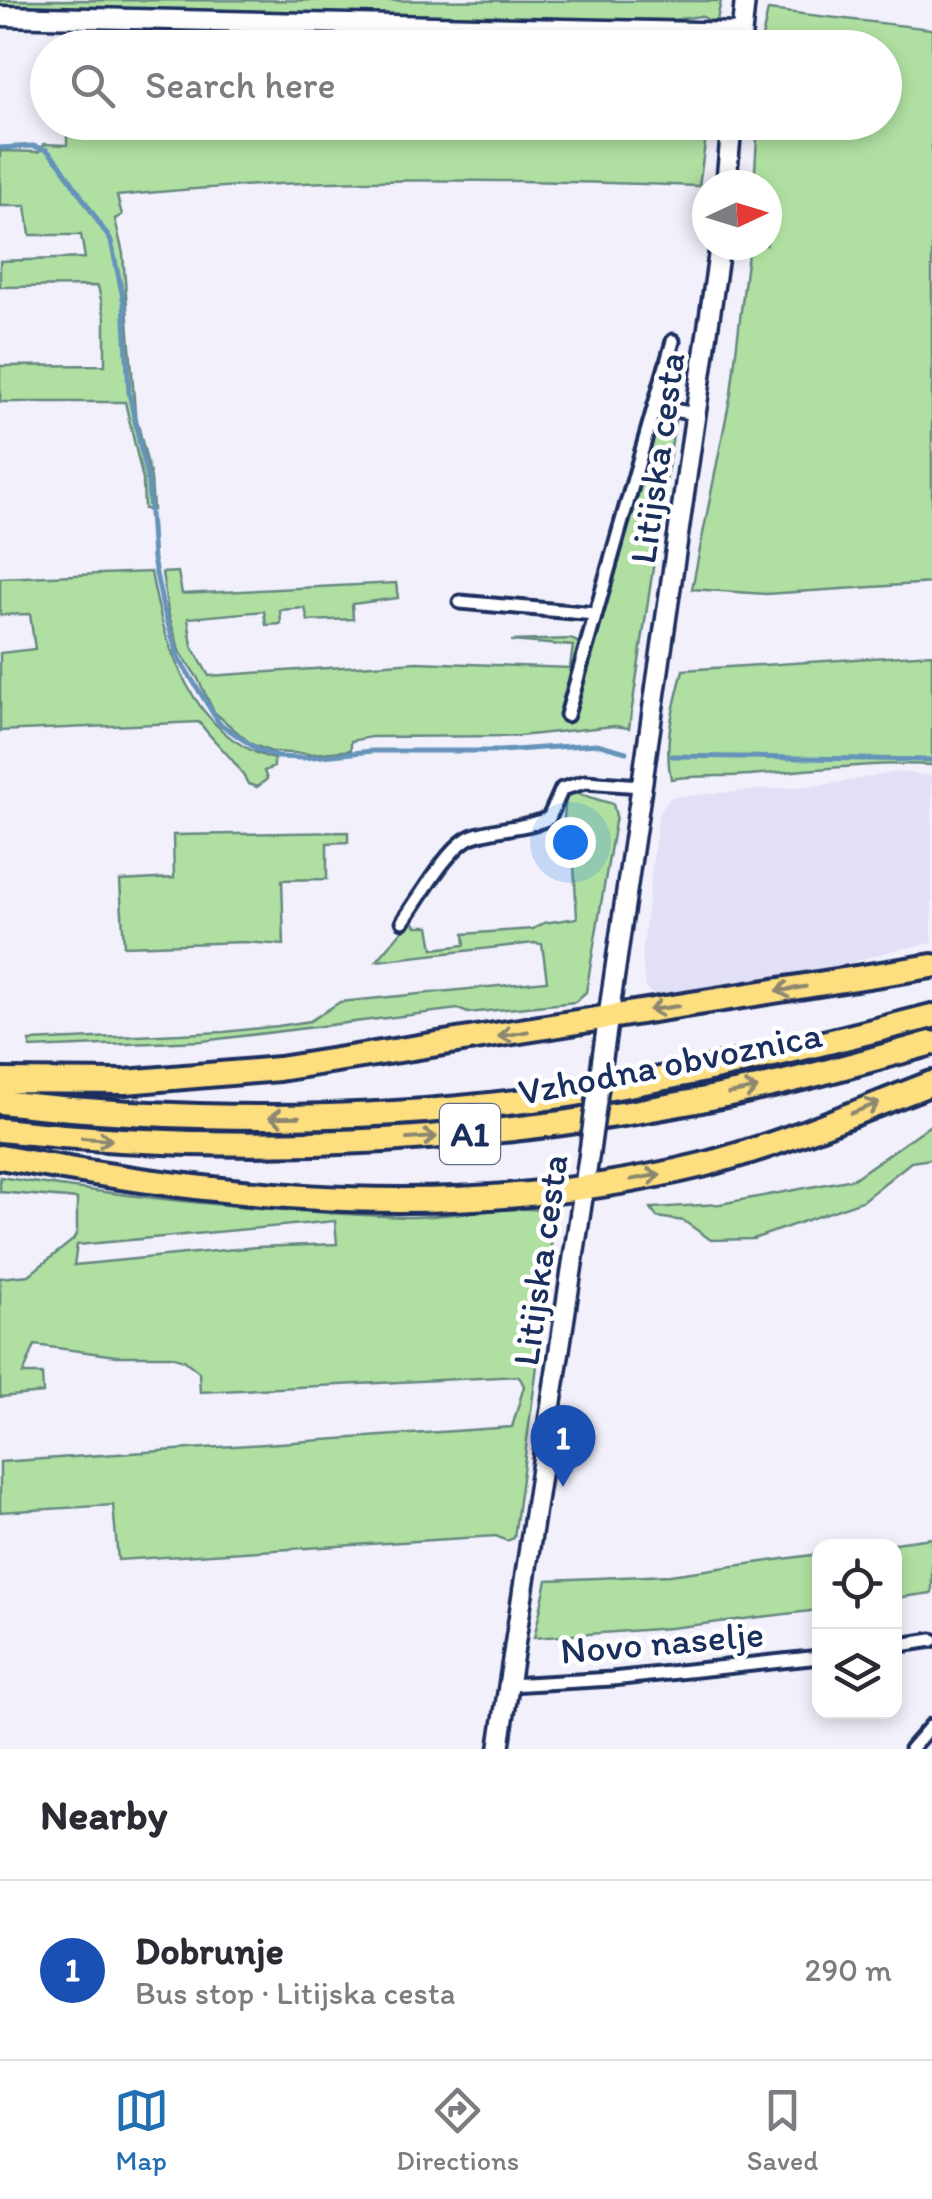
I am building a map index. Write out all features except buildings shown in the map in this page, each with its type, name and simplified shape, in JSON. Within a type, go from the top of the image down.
[{"type":"highway","points":[[0,1081],[125,1082],[278,1069],[932,966]]},
{"type":"highway","name":"Vzhodna obvoznica","points":[[0,1102],[202,1117],[436,1110],[640,1083],[756,1061],[932,1016]]},
{"type":"highway","name":"Vzhodna obvoznica","points":[[0,1130],[216,1145],[453,1136],[623,1114],[746,1091],[932,1043]]},
{"type":"highway","points":[[0,1156],[217,1188],[377,1202],[468,1201],[584,1189],[662,1174],[759,1148],[932,1084]]},
{"type":"main road","points":[[741,30],[745,0]]},
{"type":"main road","points":[[0,16],[432,30]]},
{"type":"main road","points":[[727,170],[730,140]]},
{"type":"main road","name":"Litijska cesta","points":[[499,1749],[718,260]]},
{"type":"street","points":[[567,715],[673,340]]},
{"type":"street","points":[[655,407],[696,414]]},
{"type":"street","points":[[460,602],[595,614]]},
{"type":"street","points":[[403,921],[456,847],[472,836],[533,826],[550,818],[562,789],[585,782],[642,786]]},
{"type":"street","points":[[902,1645],[932,1640]]},
{"type":"street","name":"Novo naselje","points":[[509,1684],[612,1680],[812,1658]]},
{"type":"street","points":[[911,1749],[932,1725]]},
{"type":"shaded area","points":[[897,772],[932,776],[932,943],[847,964],[737,984],[654,995],[645,988],[642,955],[658,815],[670,797],[830,784]]},
{"type":"green space","points":[[0,0],[721,1],[717,20],[710,21],[701,16],[671,20],[465,19],[0,9]]},
{"type":"green space","points":[[768,10],[932,29],[932,583],[766,594],[692,589],[731,393],[747,260],[782,260],[782,170],[755,170],[757,140],[902,140],[902,30],[764,30]]},
{"type":"green space","points":[[67,140],[706,140],[701,170],[692,170],[692,186],[408,180],[262,185],[117,196],[122,215],[115,219],[123,254],[135,412],[151,478],[153,510],[144,509],[143,480],[125,402],[0,402],[0,366],[105,365],[105,318],[98,286],[0,287],[0,261],[85,258],[81,235],[30,235],[26,206],[0,206],[0,151],[39,152],[44,144],[67,145]]},
{"type":"green space","points":[[669,419],[675,421],[629,728],[614,726],[519,736],[371,737],[351,741],[351,750],[312,754],[272,752],[251,744],[214,712],[180,652],[162,573],[178,572],[182,594],[396,583],[398,598],[352,604],[353,619],[308,621],[305,608],[280,610],[281,624],[266,625],[264,611],[188,618],[192,646],[209,676],[417,662],[570,668],[573,646],[511,641],[571,639],[582,644],[561,721],[572,722],[655,430]]},
{"type":"green space","points":[[151,572],[174,658],[203,710],[222,731],[246,748],[274,759],[274,767],[264,771],[267,779],[257,787],[248,784],[199,722],[0,731],[0,653],[35,649],[30,614],[0,615],[0,578]]},
{"type":"green space","points":[[932,654],[932,765],[671,779],[669,738],[683,670]]},
{"type":"green space","points":[[572,792],[613,804],[616,816],[586,992],[575,1002],[468,1013],[458,1009],[202,1041],[30,1048],[30,1041],[278,1026],[310,1021],[340,1002],[547,981],[542,944],[534,943],[377,961],[412,919],[416,926],[429,926],[433,949],[465,945],[464,934],[533,929],[544,923],[577,918],[572,829],[563,828],[566,796]]},
{"type":"green space","points":[[348,832],[348,842],[327,843],[327,879],[282,880],[284,945],[244,942],[124,946],[120,881],[174,878],[173,835]]},
{"type":"green space","points":[[932,1124],[932,1159],[911,1162],[862,1201],[753,1239],[711,1240],[684,1221],[657,1217],[651,1208],[720,1204],[853,1179]]},
{"type":"green space","points":[[0,1177],[151,1198],[303,1211],[405,1217],[521,1209],[550,1213],[552,1236],[543,1321],[514,1538],[118,1560],[113,1505],[0,1512],[0,1462],[512,1427],[524,1386],[519,1376],[200,1392],[199,1372],[171,1356],[116,1356],[35,1345],[23,1374],[42,1374],[43,1393],[0,1397],[0,1278],[29,1275],[73,1240],[77,1233],[77,1199],[0,1192]],"holes":[[[335,1221],[337,1244],[256,1247],[74,1265],[77,1245]]]},
{"type":"green space","points":[[932,1538],[932,1593],[902,1597],[902,1542]]},
{"type":"green space","points":[[812,1555],[812,1611],[670,1628],[534,1638],[547,1580],[670,1575]]},
{"type":"waterway","points":[[0,148],[33,146],[47,150],[111,241],[124,302],[129,393],[148,482],[153,559],[163,607],[178,657],[219,723],[258,750],[277,757],[372,751],[501,751],[597,744],[626,752]]},
{"type":"waterway","points":[[672,756],[932,760]]},
{"type":"place","name":"Dobrunje","points":[[563,1487]]}]
